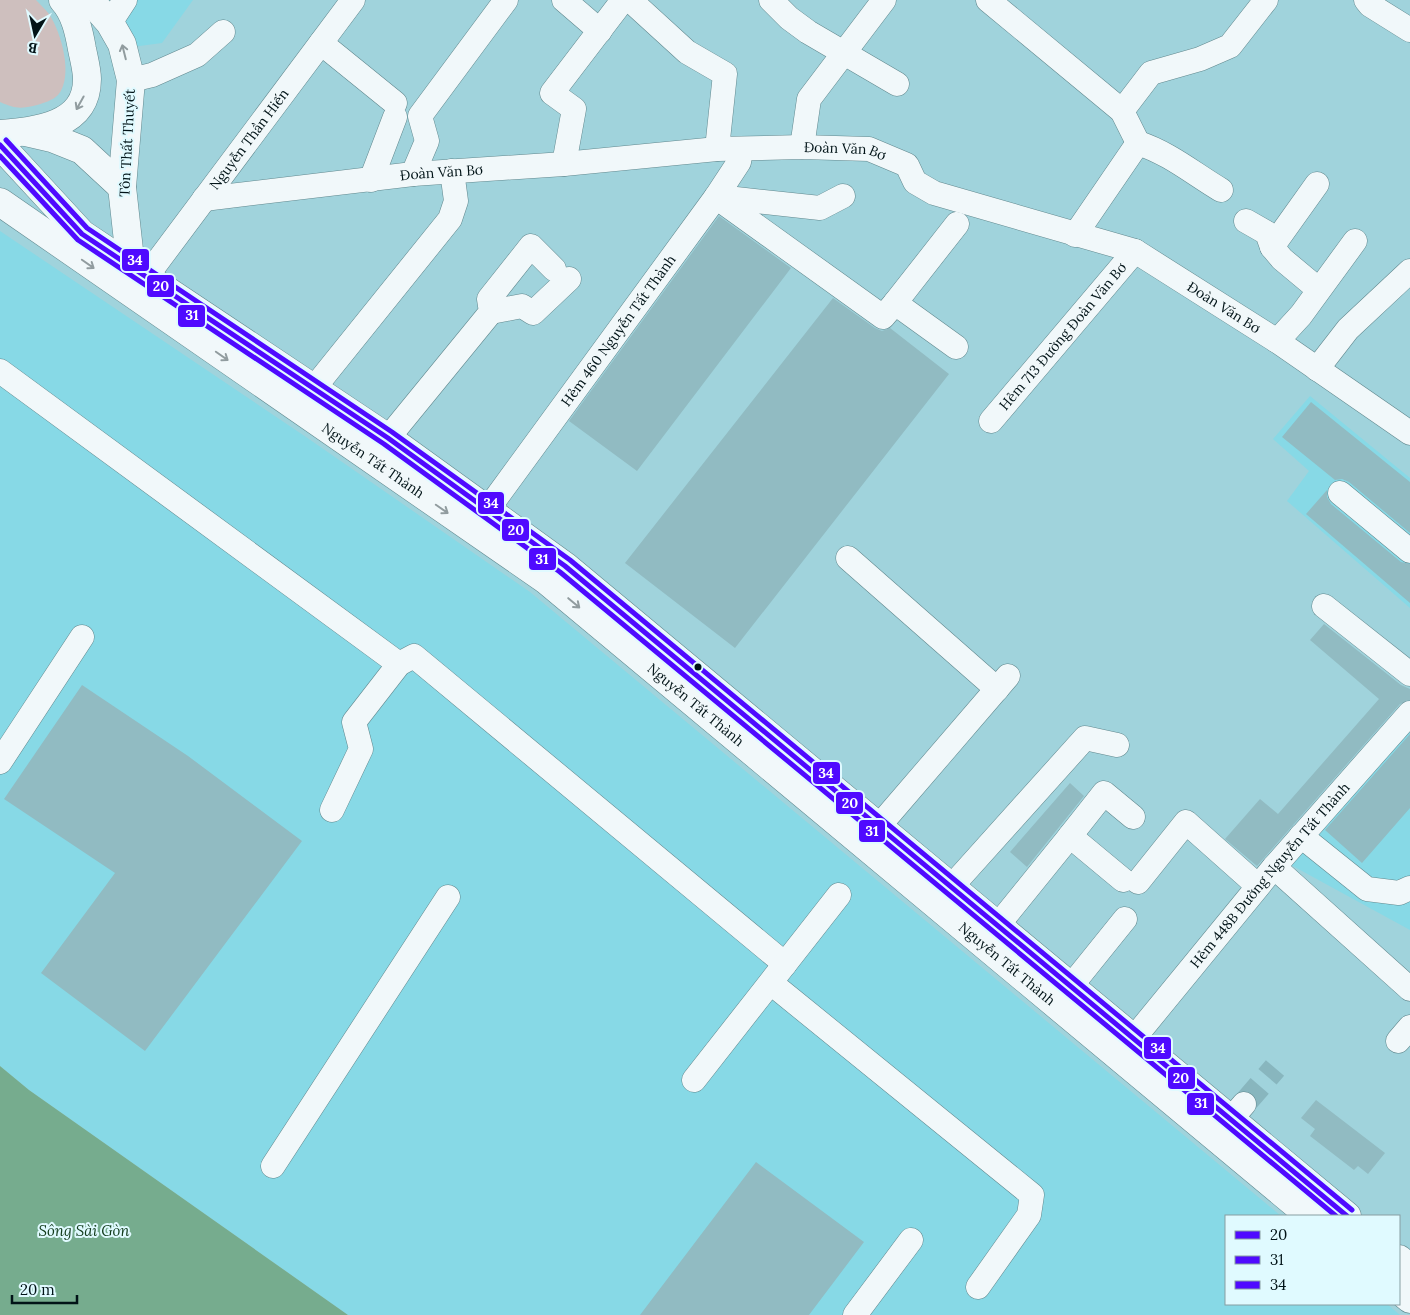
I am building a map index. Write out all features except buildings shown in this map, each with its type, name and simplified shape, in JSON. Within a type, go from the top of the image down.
[{"type":"main road","name":"Tôn Thất Thuyết","points":[[74,2],[110,23],[122,44],[131,80],[122,188],[138,272]]},
{"type":"main road","points":[[13,133],[44,130],[60,123],[76,110],[84,96],[87,80],[74,2]]},
{"type":"main road","points":[[13,133],[52,138],[82,150],[122,188]]},
{"type":"main road","name":"Nguyễn Tất Thành","points":[[0,145],[82,234],[388,438],[488,509],[625,615],[1134,1038],[1237,1112],[1346,1215]]},
{"type":"main road","name":"Nguyễn Tất Thành","points":[[0,181],[48,236]]},
{"type":"main road","name":"Nguyễn Tất Thành","points":[[0,202],[546,580],[1309,1215]]},
{"type":"main road","points":[[1400,1260],[1410,1268]]},
{"type":"main road","points":[[1400,1291],[1410,1299]]},
{"type":"street","points":[[110,23],[125,0]]},
{"type":"street","name":"Nguyễn Thần Hiến","points":[[138,272],[204,199],[353,0]]},
{"type":"street","points":[[413,174],[426,141],[420,116],[506,0]]},
{"type":"street","points":[[564,0],[600,31]]},
{"type":"street","points":[[564,164],[574,109],[552,93],[624,0]]},
{"type":"street","points":[[630,0],[687,52],[726,74],[718,149]]},
{"type":"street","points":[[772,0],[789,18],[844,54],[897,84]]},
{"type":"street","points":[[802,147],[809,100],[884,0]]},
{"type":"street","points":[[988,0],[1122,111],[1138,143],[1164,152],[1184,168],[1221,190]]},
{"type":"street","points":[[1122,111],[1151,73],[1200,59],[1230,46],[1266,0]]},
{"type":"street","points":[[1366,0],[1370,5],[1410,30]]},
{"type":"street","points":[[131,80],[152,75],[197,56],[223,32]]},
{"type":"street","points":[[320,43],[395,110],[371,180]]},
{"type":"street","points":[[1075,235],[1138,143]]},
{"type":"street","name":"Đoàn Văn Bơ","points":[[204,199],[413,174],[564,164],[718,149],[802,147],[869,149],[907,165],[915,182],[934,193],[1135,251],[1277,341],[1410,433]]},
{"type":"street","name":"Hẻm 460 Nguyễn Tất Thành","points":[[488,509],[716,197],[739,162],[741,149]]},
{"type":"street","points":[[314,388],[450,219],[456,201],[452,171]]},
{"type":"street","points":[[1272,247],[1317,184]]},
{"type":"street","points":[[716,197],[820,208],[843,196]]},
{"type":"street","points":[[716,197],[883,317],[957,224]]},
{"type":"street","points":[[1246,221],[1266,233],[1272,247],[1282,259],[1318,289]]},
{"type":"street","points":[[1277,341],[1301,315],[1318,289],[1355,241]]},
{"type":"street","points":[[388,438],[491,312],[522,306],[534,313],[562,274],[531,246],[489,299],[491,312]]},
{"type":"street","name":"Hẻm 713 Đường Đoàn Văn Bơ","points":[[991,421],[1135,251]]},
{"type":"street","points":[[1318,369],[1348,329],[1408,277]]},
{"type":"street","points":[[895,303],[956,347]]},
{"type":"street","points":[[0,371],[399,664]]},
{"type":"street","points":[[1340,493],[1410,551]]},
{"type":"street","points":[[848,558],[1003,683],[879,826]]},
{"type":"street","points":[[1324,606],[1410,674]]},
{"type":"street","points":[[0,762],[82,637]]},
{"type":"street","points":[[332,810],[361,749],[354,722],[399,664],[414,656],[1032,1195],[1029,1215],[978,1287]]},
{"type":"street","name":"Hẻm 448B Đường Nguyễn Tất Thành","points":[[1134,1038],[1274,867],[1410,713]]},
{"type":"street","points":[[952,886],[1085,738],[1117,745]]},
{"type":"street","points":[[998,925],[1104,793],[1133,817]]},
{"type":"street","points":[[1070,836],[1130,881],[1186,822],[1258,886]]},
{"type":"street","points":[[1301,836],[1367,889],[1399,893],[1410,888]]},
{"type":"street","points":[[1274,867],[1410,989]]},
{"type":"street","points":[[694,1080],[839,895]]},
{"type":"street","points":[[273,1166],[448,897]]},
{"type":"street","points":[[1071,986],[1125,919]]},
{"type":"street","points":[[855,1315],[911,1240]]},
{"type":"shaded area","points":[[0,0],[36,0],[49,14],[58,32],[65,66],[63,87],[58,95],[51,100],[22,108],[0,102]]},
{"type":"shaded area","points":[[103,0],[193,0],[162,43],[132,47]]},
{"type":"shaded area","points":[[0,231],[306,437],[530,592],[1280,1215],[1225,1215],[1225,1305],[1388,1305],[1400,1315],[348,1315],[29,1090],[0,1066]]},
{"type":"shaded area","points":[[1310,396],[1410,478],[1410,608],[1287,501],[1309,471],[1273,439]]},
{"type":"shaded area","points":[[1410,729],[1410,930],[1291,865]]},
{"type":"water","name":"Sông Sài Gòn","points":[[0,1066],[29,1090],[348,1315],[0,1315]]},
{"type":"tunnel","points":[[1244,1104],[1275,1068]]},
{"type":"transit line","name":"34","points":[[6,140],[87,228],[392,432],[570,560],[1352,1210]]},
{"type":"transit line","name":"20","points":[[0,145],[82,234],[388,438],[565,566],[1346,1215]]},
{"type":"transit line","name":"31","points":[[0,156],[78,240],[384,444],[560,572],[1335,1215]]}]
